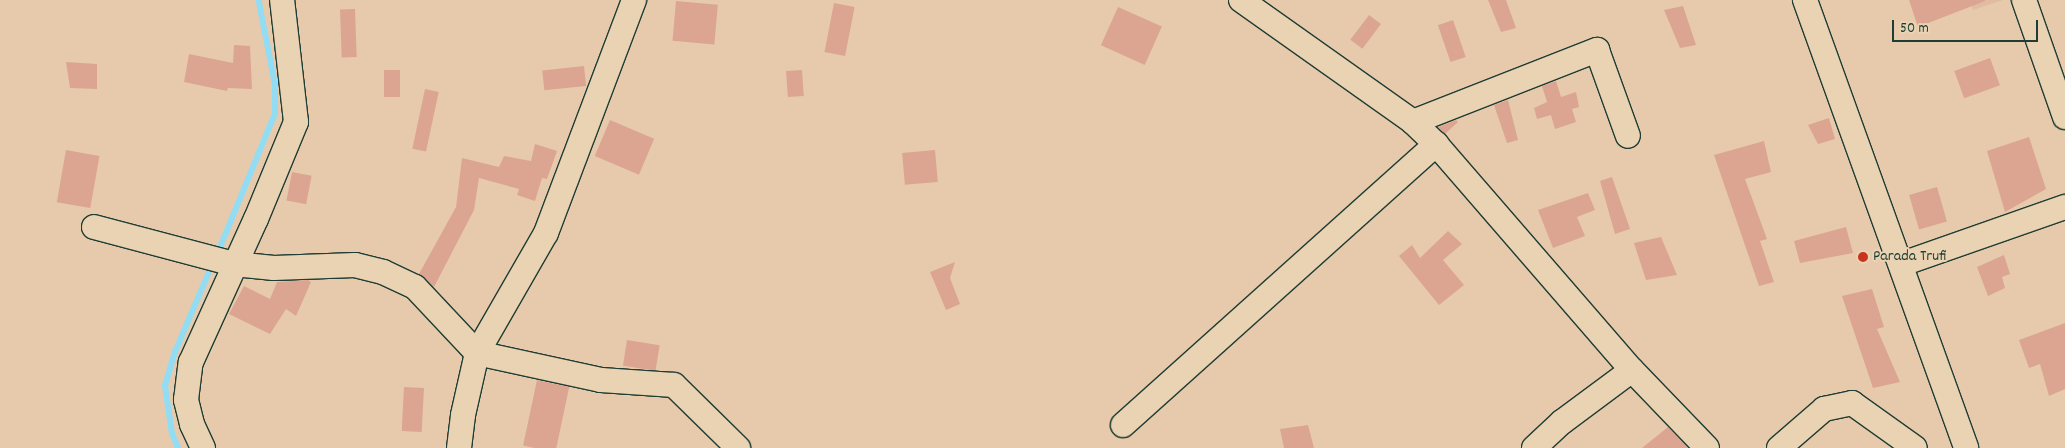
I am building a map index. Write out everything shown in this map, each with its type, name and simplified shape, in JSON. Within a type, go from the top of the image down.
[{"type":"street","points":[[203,448],[192,424],[186,381],[191,362],[256,219],[296,122],[282,0]]},
{"type":"street","points":[[459,448],[477,353],[546,233],[634,0]]},
{"type":"street","points":[[1241,0],[1413,122],[1436,144],[1632,370],[1707,448]]},
{"type":"street","points":[[1805,0],[1902,264],[1966,448]]},
{"type":"street","points":[[2024,0],[2065,117]]},
{"type":"street","points":[[1413,122],[1597,50],[1628,136]]},
{"type":"street","points":[[1122,425],[1436,144]]},
{"type":"street","points":[[1902,264],[2065,207]]},
{"type":"street","points":[[94,227],[234,264],[274,268],[355,265],[383,272],[415,287],[477,353],[601,380],[674,385],[738,448]]},
{"type":"street","points":[[1534,448],[1562,422],[1632,370]]},
{"type":"street","points":[[1779,448],[1824,409],[1852,403],[1915,448]]},
{"type":"shaded area","points":[[1969,0],[2003,0],[1973,10]]},
{"type":"building","points":[[1488,0],[1506,0],[1516,28],[1501,32]]},
{"type":"building","points":[[1909,0],[1985,0],[1985,1],[1918,27]]},
{"type":"building","points":[[676,1],[718,5],[714,45],[673,41]]},
{"type":"building","points":[[834,3],[855,7],[845,56],[824,52]]},
{"type":"building","points":[[1683,6],[1696,45],[1680,48],[1664,10]]},
{"type":"building","points":[[1118,7],[1162,27],[1145,65],[1101,45]]},
{"type":"building","points":[[355,9],[357,57],[342,57],[340,10]]},
{"type":"building","points":[[1369,15],[1381,24],[1362,49],[1350,40]]},
{"type":"building","points":[[1453,20],[1466,57],[1451,62],[1438,25]]},
{"type":"building","points":[[234,45],[250,46],[252,89],[228,88],[227,91],[184,82],[189,54],[233,63]]},
{"type":"building","points":[[1990,58],[2000,85],[1964,98],[1954,71]]},
{"type":"building","points":[[66,62],[97,64],[97,89],[70,88]]},
{"type":"building","points":[[584,66],[586,86],[544,90],[542,70]]},
{"type":"building","points":[[384,70],[400,70],[400,97],[384,97]]},
{"type":"building","points":[[802,70],[804,96],[788,97],[786,71]]},
{"type":"building","points":[[1556,81],[1561,97],[1576,92],[1579,107],[1572,109],[1576,122],[1555,129],[1551,115],[1537,119],[1534,108],[1547,102],[1542,86]]},
{"type":"building","points":[[425,89],[439,92],[426,152],[412,149]]},
{"type":"building","points":[[1508,100],[1518,140],[1507,143],[1494,105]]},
{"type":"building","points":[[1829,118],[1835,139],[1818,144],[1808,125]]},
{"type":"building","points":[[610,120],[654,139],[639,175],[595,156]]},
{"type":"building","points":[[1456,120],[1458,122],[1445,134],[1438,127]]},
{"type":"building","points":[[2029,137],[2046,189],[2005,212],[1987,151]]},
{"type":"building","points":[[1764,141],[1771,172],[1745,179],[1767,239],[1760,241],[1774,282],[1759,286],[1714,155]]},
{"type":"building","points":[[535,144],[557,151],[547,179],[542,178],[535,201],[517,195],[519,189],[479,178],[474,210],[434,287],[419,274],[456,207],[462,158],[499,167],[504,156],[531,161]]},
{"type":"building","points":[[66,150],[99,156],[90,208],[57,202]]},
{"type":"building","points":[[935,150],[938,182],[905,185],[902,153]]},
{"type":"building","points":[[292,172],[312,176],[306,204],[286,200]]},
{"type":"building","points":[[1612,177],[1630,229],[1615,234],[1600,181]]},
{"type":"building","points":[[1937,187],[1947,222],[1919,230],[1909,195]]},
{"type":"building","points":[[1588,193],[1595,210],[1577,217],[1585,236],[1553,248],[1538,210]]},
{"type":"building","points":[[1846,227],[1853,253],[1800,263],[1794,241]]},
{"type":"building","points":[[1448,231],[1462,244],[1443,260],[1464,285],[1439,305],[1399,256],[1412,245],[1420,258]]},
{"type":"building","points":[[1661,237],[1677,275],[1646,280],[1634,243]]},
{"type":"building","points":[[2004,255],[2010,274],[2002,277],[2005,288],[1988,296],[1977,267]]},
{"type":"building","points":[[955,262],[950,278],[960,304],[946,310],[930,272]]},
{"type":"building","points":[[308,280],[311,282],[296,316],[286,309],[270,334],[229,314],[244,286],[270,299],[277,282]]},
{"type":"building","points":[[1872,289],[1884,327],[1877,329],[1900,382],[1873,388],[1842,296]]},
{"type":"building","points":[[2065,323],[2065,389],[2049,396],[2040,364],[2029,368],[2019,340]]},
{"type":"building","points":[[627,340],[660,345],[656,371],[623,366]]},
{"type":"building","points":[[537,380],[569,387],[556,448],[535,448],[523,446]]},
{"type":"building","points":[[404,387],[424,388],[422,432],[402,431]]},
{"type":"building","points":[[1308,425],[1314,448],[1284,448],[1280,429]]},
{"type":"building","points":[[1668,427],[1688,448],[1642,448]]},
{"type":"waterway","points":[[218,252],[275,114],[275,85],[259,3]]},
{"type":"waterway","points":[[178,448],[172,434],[165,386],[175,352],[209,272]]},
{"type":"place","name":"Parada Trufi","points":[[1863,257]]}]
